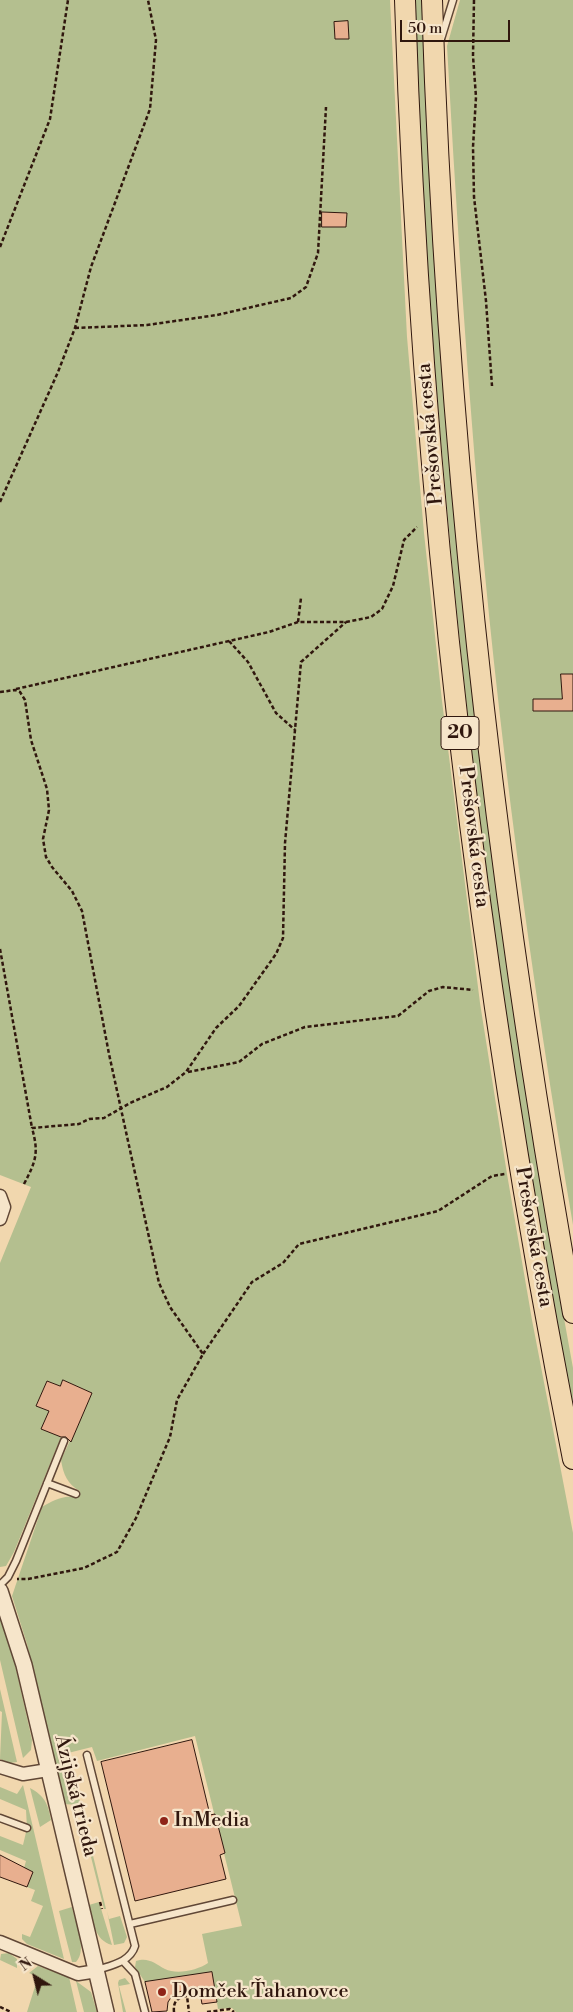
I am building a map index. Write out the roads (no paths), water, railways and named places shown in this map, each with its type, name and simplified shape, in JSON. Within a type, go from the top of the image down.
[{"type":"highway","name":"Prešovská cesta","points":[[405,0],[414,210],[427,394],[462,754],[517,1148],[573,1459]]},
{"type":"highway","name":"Prešovská cesta","points":[[432,0],[441,210],[467,539],[499,833],[548,1168],[573,1312]]},
{"type":"street","points":[[0,1196],[4,1207],[0,1219]]},
{"type":"street","name":"Ázijská trieda","points":[[0,1591],[24,1665],[106,2012]]},
{"type":"street","points":[[0,1767],[23,1774],[48,1770]]},
{"type":"street","points":[[0,1942],[78,1974],[97,1970]]},
{"type":"lane","points":[[434,65],[453,0]]},
{"type":"lane","points":[[0,1585],[8,1577],[16,1561],[64,1441]]},
{"type":"lane","points":[[47,1483],[76,1494]]},
{"type":"lane","points":[[87,1756],[135,1946],[133,1953],[123,1962],[97,1970]]},
{"type":"lane","points":[[0,1818],[27,1828]]},
{"type":"lane","points":[[130,1924],[233,1900]]},
{"type":"lane","points":[[123,1962],[135,1974],[145,2012]]},
{"type":"place","name":"InMedia","points":[[164,1821]]},
{"type":"place","name":"Domček Ťahanovce","points":[[162,1992]]}]
